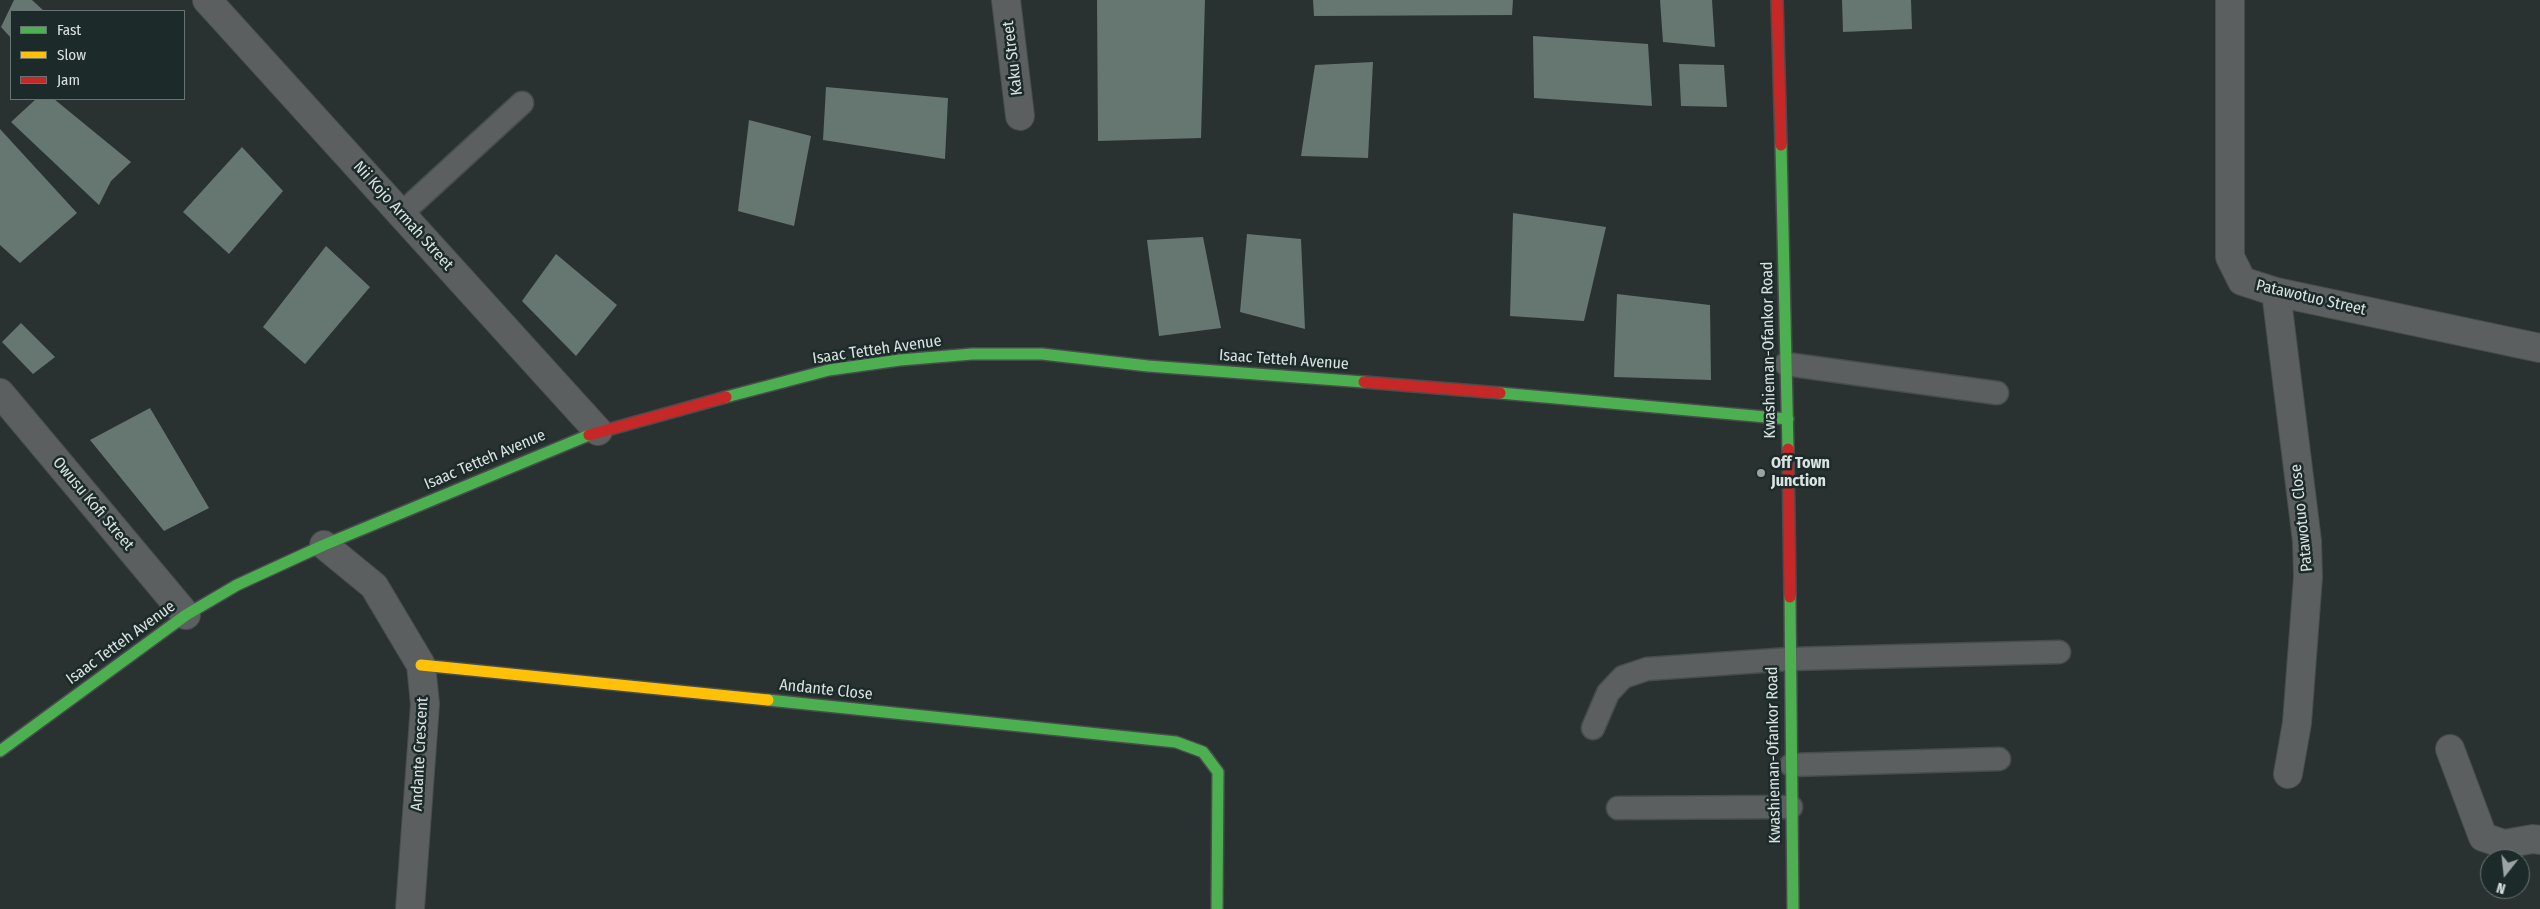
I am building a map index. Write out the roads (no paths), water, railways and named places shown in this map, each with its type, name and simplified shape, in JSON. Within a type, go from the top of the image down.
[{"type":"street","name":"Nii Kojo Armah Street","points":[[207,0],[598,431]]},
{"type":"street","name":"Kaku Street","points":[[1006,0],[1020,116]]},
{"type":"street","name":"Kwashieman-Ofankor Road","points":[[1777,0],[1788,419],[1790,807],[1793,909]]},
{"type":"street","name":"Patawotuo Street","points":[[2230,0],[2230,257],[2242,281],[2276,292],[2540,348]]},
{"type":"street","name":"Patawotuo Close","points":[[2276,292],[2307,541],[2308,577],[2297,723],[2288,774]]},
{"type":"street","name":"Isaac Tetteh Avenue","points":[[0,751],[186,615],[237,585],[324,545],[598,431],[830,370],[972,354],[1042,354],[1148,366],[1405,385],[1788,419]]},
{"type":"street","name":"Owusu Kofi Street","points":[[0,393],[186,615]]},
{"type":"street","name":"Andante Crescent","points":[[324,545],[374,586],[421,665],[425,704],[410,909]]},
{"type":"street","name":"Andante Close","points":[[421,665],[1176,742],[1203,752],[1218,772],[1217,909]]},
{"type":"street","points":[[2450,749],[2483,837],[2504,844],[2533,839],[2540,840]]},
{"type":"lane","points":[[401,214],[522,103]]},
{"type":"lane","points":[[1786,364],[1997,393]]},
{"type":"lane","points":[[1593,728],[1608,694],[1623,677],[1647,669],[1790,660],[2059,652]]},
{"type":"lane","points":[[1791,765],[1999,759]]},
{"type":"lane","points":[[1618,808],[1790,807]]},
{"type":"place","name":"Off Town Junction","points":[[1761,473]]}]
